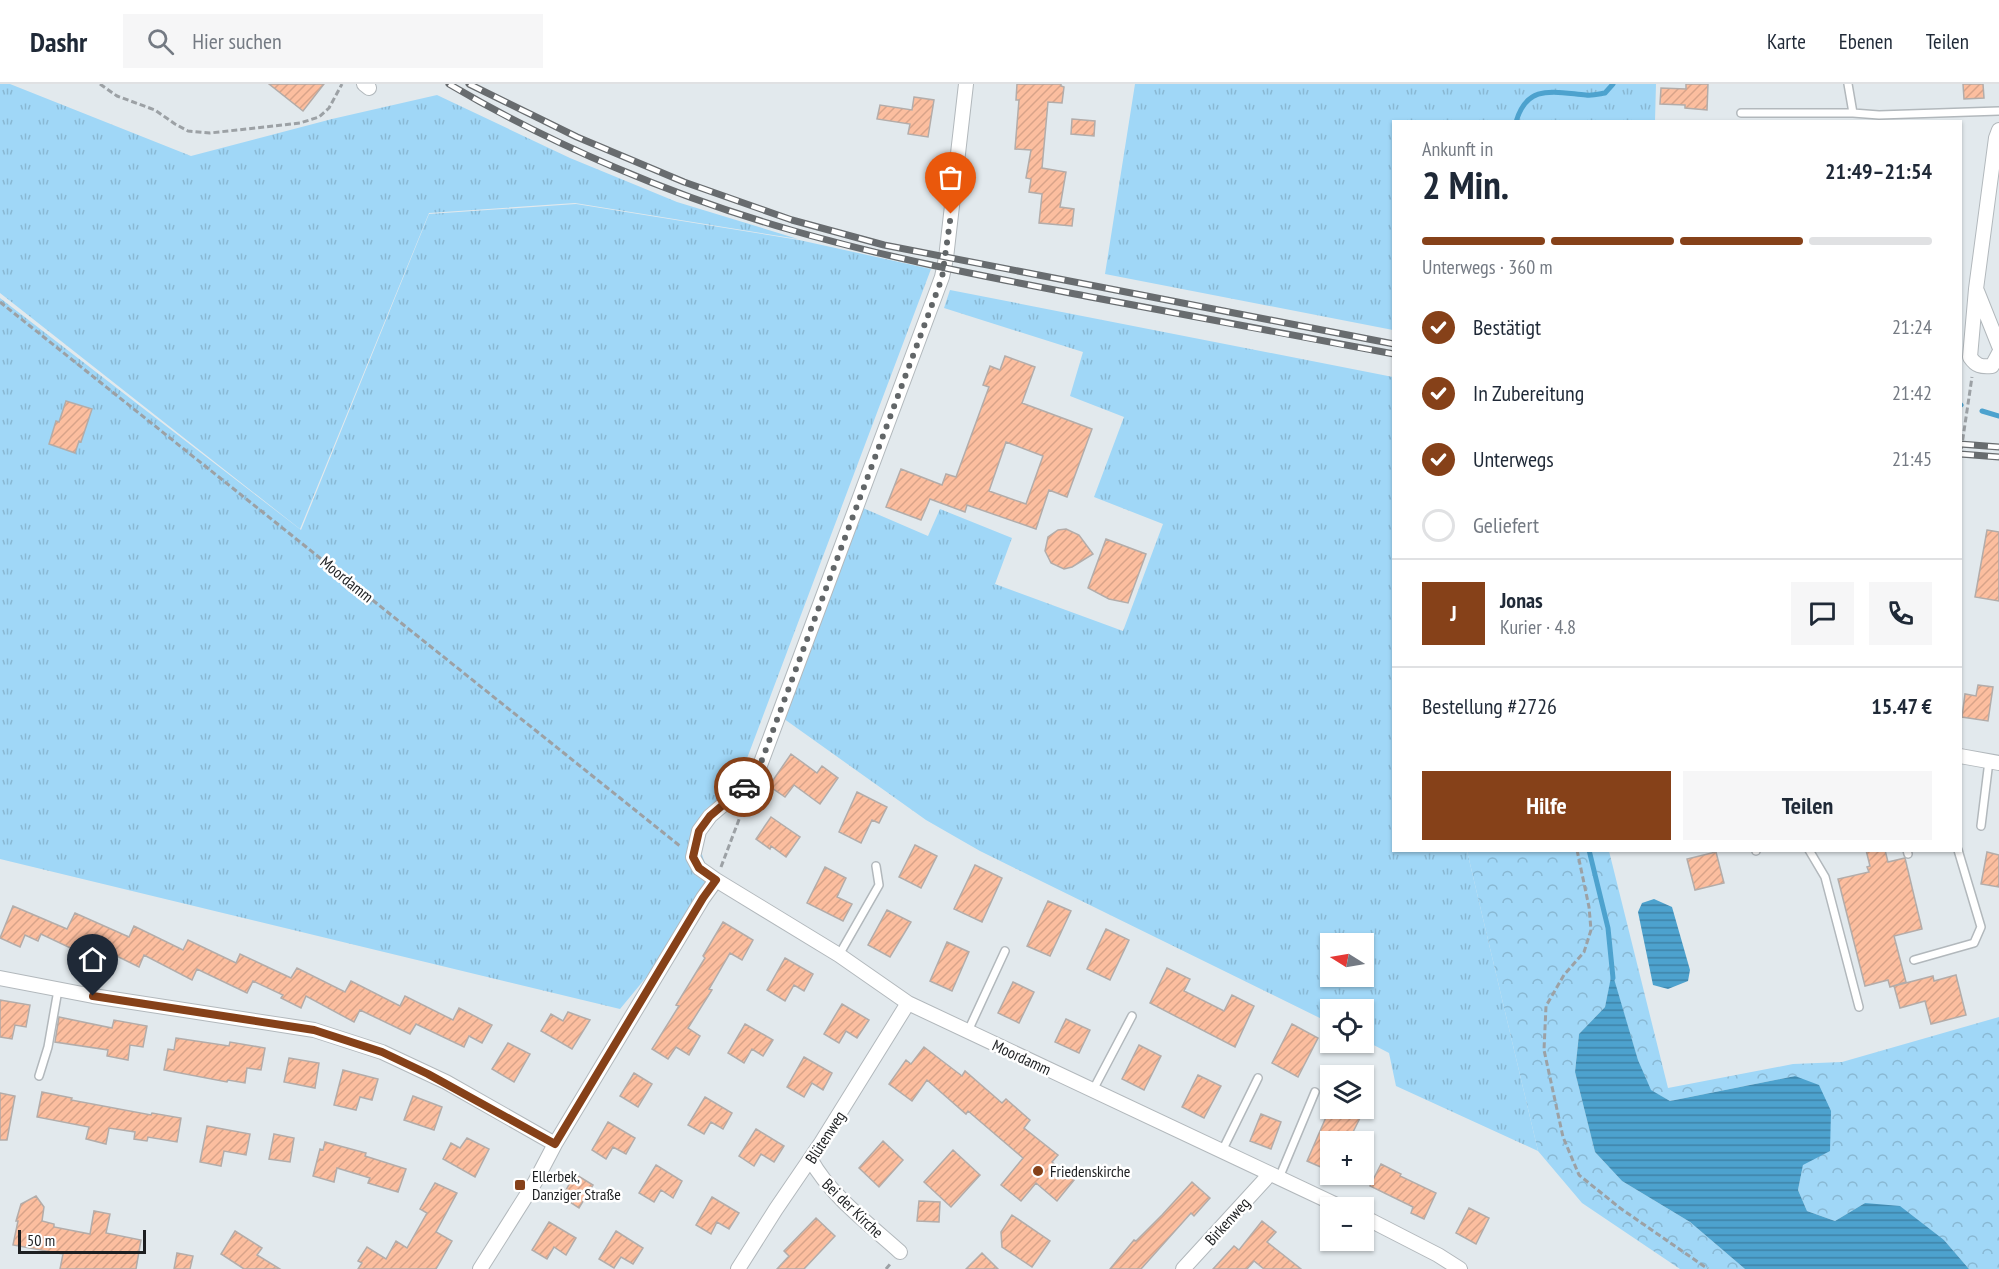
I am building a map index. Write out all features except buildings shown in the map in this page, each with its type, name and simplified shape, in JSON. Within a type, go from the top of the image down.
[{"type":"street","points":[[693,857],[699,831],[710,816],[744,787],[759,768],[942,278],[966,84]]},
{"type":"street","points":[[1999,130],[1996,138],[1969,348],[1974,364],[1982,367],[1992,366],[1999,352]]},
{"type":"street","points":[[1976,289],[1999,346]]},
{"type":"street","points":[[1962,756],[1994,762]]},
{"type":"street","name":"Moordamm","points":[[693,857],[699,868],[716,880],[839,955],[908,1003],[1320,1197]]},
{"type":"street","points":[[480,1269],[535,1182],[555,1144],[716,880]]},
{"type":"street","points":[[0,978],[58,990],[314,1030],[382,1052],[419,1069],[555,1144]]},
{"type":"street","name":"Blütenweg","points":[[738,1269],[776,1209],[811,1160],[908,1003]]},
{"type":"street","name":"Bei der Kirche","points":[[811,1160],[818,1173],[833,1190],[900,1252]]},
{"type":"street","name":"Birkenweg","points":[[1183,1269],[1275,1176]]},
{"type":"street","points":[[1374,1222],[1460,1269]]},
{"type":"lane","points":[[1848,84],[1853,113]]},
{"type":"lane","points":[[1741,113],[1879,115],[1999,111]]},
{"type":"lane","points":[[1981,826],[1994,762]]},
{"type":"lane","points":[[1810,852],[1825,877],[1859,1007]]},
{"type":"lane","points":[[1914,960],[1974,943],[1982,927],[1959,852]]},
{"type":"lane","points":[[839,955],[879,885],[876,866]]},
{"type":"lane","points":[[968,1031],[1005,951]]},
{"type":"lane","points":[[39,1076],[48,1047],[58,990]]},
{"type":"lane","points":[[1093,1090],[1132,1016]]},
{"type":"lane","points":[[1222,1151],[1258,1078]]},
{"type":"lane","points":[[1275,1176],[1315,1092]]},
{"type":"path","points":[[103,85],[117,96],[155,110],[188,131],[210,133],[300,123],[319,117],[329,108],[342,84]]},
{"type":"path","name":"Moordamm","points":[[0,302],[693,857]]},
{"type":"path","points":[[1962,445],[1974,364]]},
{"type":"path","points":[[716,880],[746,802]]},
{"type":"path","points":[[1577,852],[1589,907],[1591,930],[1584,952],[1564,975],[1546,1006],[1544,1050],[1563,1137],[1579,1175],[1620,1208],[1708,1269]]},
{"type":"green space","points":[[0,84],[10,84],[191,156],[332,119],[437,95],[570,158],[677,202],[798,239],[575,203],[429,213],[300,529],[0,293]]},
{"type":"green space","points":[[1135,84],[1656,84],[1655,120],[1392,120],[1392,330],[1105,274]]},
{"type":"green space","points":[[576,204],[799,240],[931,269],[737,785],[705,810],[697,823],[695,833],[715,894],[620,1009],[0,859],[0,298],[301,530],[429,214]]},
{"type":"green space","points":[[950,290],[1392,377],[1392,852],[1467,852],[1538,1151],[1396,1086],[1389,1053],[1374,1045],[1374,999],[1320,999],[1320,1018],[980,851],[926,820],[780,716],[863,508],[928,536],[940,509],[1012,538],[995,584],[1123,631],[1163,524],[1094,497],[1124,417],[1070,396],[1083,352],[944,308]]},
{"type":"green space","points":[[1467,852],[1609,852],[1668,1088],[1793,1064],[1842,1062],[1999,1017],[1999,1269],[1969,1269],[1944,1240],[1865,1203],[1835,1221],[1807,1211],[1798,1190],[1803,1165],[1795,1076],[1670,1101],[1650,1090],[1638,1060],[1612,974],[1605,1007],[1579,1034],[1575,1072],[1595,1152],[1622,1181],[1690,1222],[1745,1269],[1680,1269],[1582,1203],[1538,1151]]},
{"type":"shaded area","points":[[1654,899],[1672,907],[1690,970],[1688,981],[1668,989],[1653,985],[1638,912],[1642,903]]},
{"type":"shaded area","points":[[1612,972],[1638,1060],[1651,1090],[1670,1101],[1795,1076],[1819,1085],[1831,1111],[1830,1151],[1803,1165],[1798,1190],[1807,1211],[1835,1221],[1865,1203],[1900,1206],[1944,1240],[1969,1269],[1745,1269],[1690,1222],[1622,1181],[1595,1152],[1575,1072],[1579,1034],[1605,1007]]},
{"type":"waterway","points":[[1517,120],[1527,101],[1542,93],[1595,95],[1605,93],[1613,84]]},
{"type":"waterway","points":[[1982,411],[1999,416]]},
{"type":"waterway","points":[[1589,852],[1608,928],[1613,978]]},
{"type":"railway","points":[[449,84],[530,128],[615,168],[703,202],[791,230],[866,250],[981,275],[1392,354]]},
{"type":"railway","points":[[469,84],[577,137],[684,182],[792,220],[884,245],[1392,344]]},
{"type":"railway","points":[[1962,444],[1999,447]]},
{"type":"railway","points":[[1962,454],[1999,457]]},
{"type":"way so far","points":[[744,787],[759,768],[942,278],[951,214]]},
{"type":"place","name":"Friedenskirche","points":[[1038,1171]]},
{"type":"place","name":"Ellerbek, Danziger Straße","points":[[520,1185]]},
{"type":"route","points":[[93,996],[314,1030],[382,1052],[446,1082],[555,1144],[716,880],[699,868],[693,857],[699,831],[710,816],[744,787]]}]
